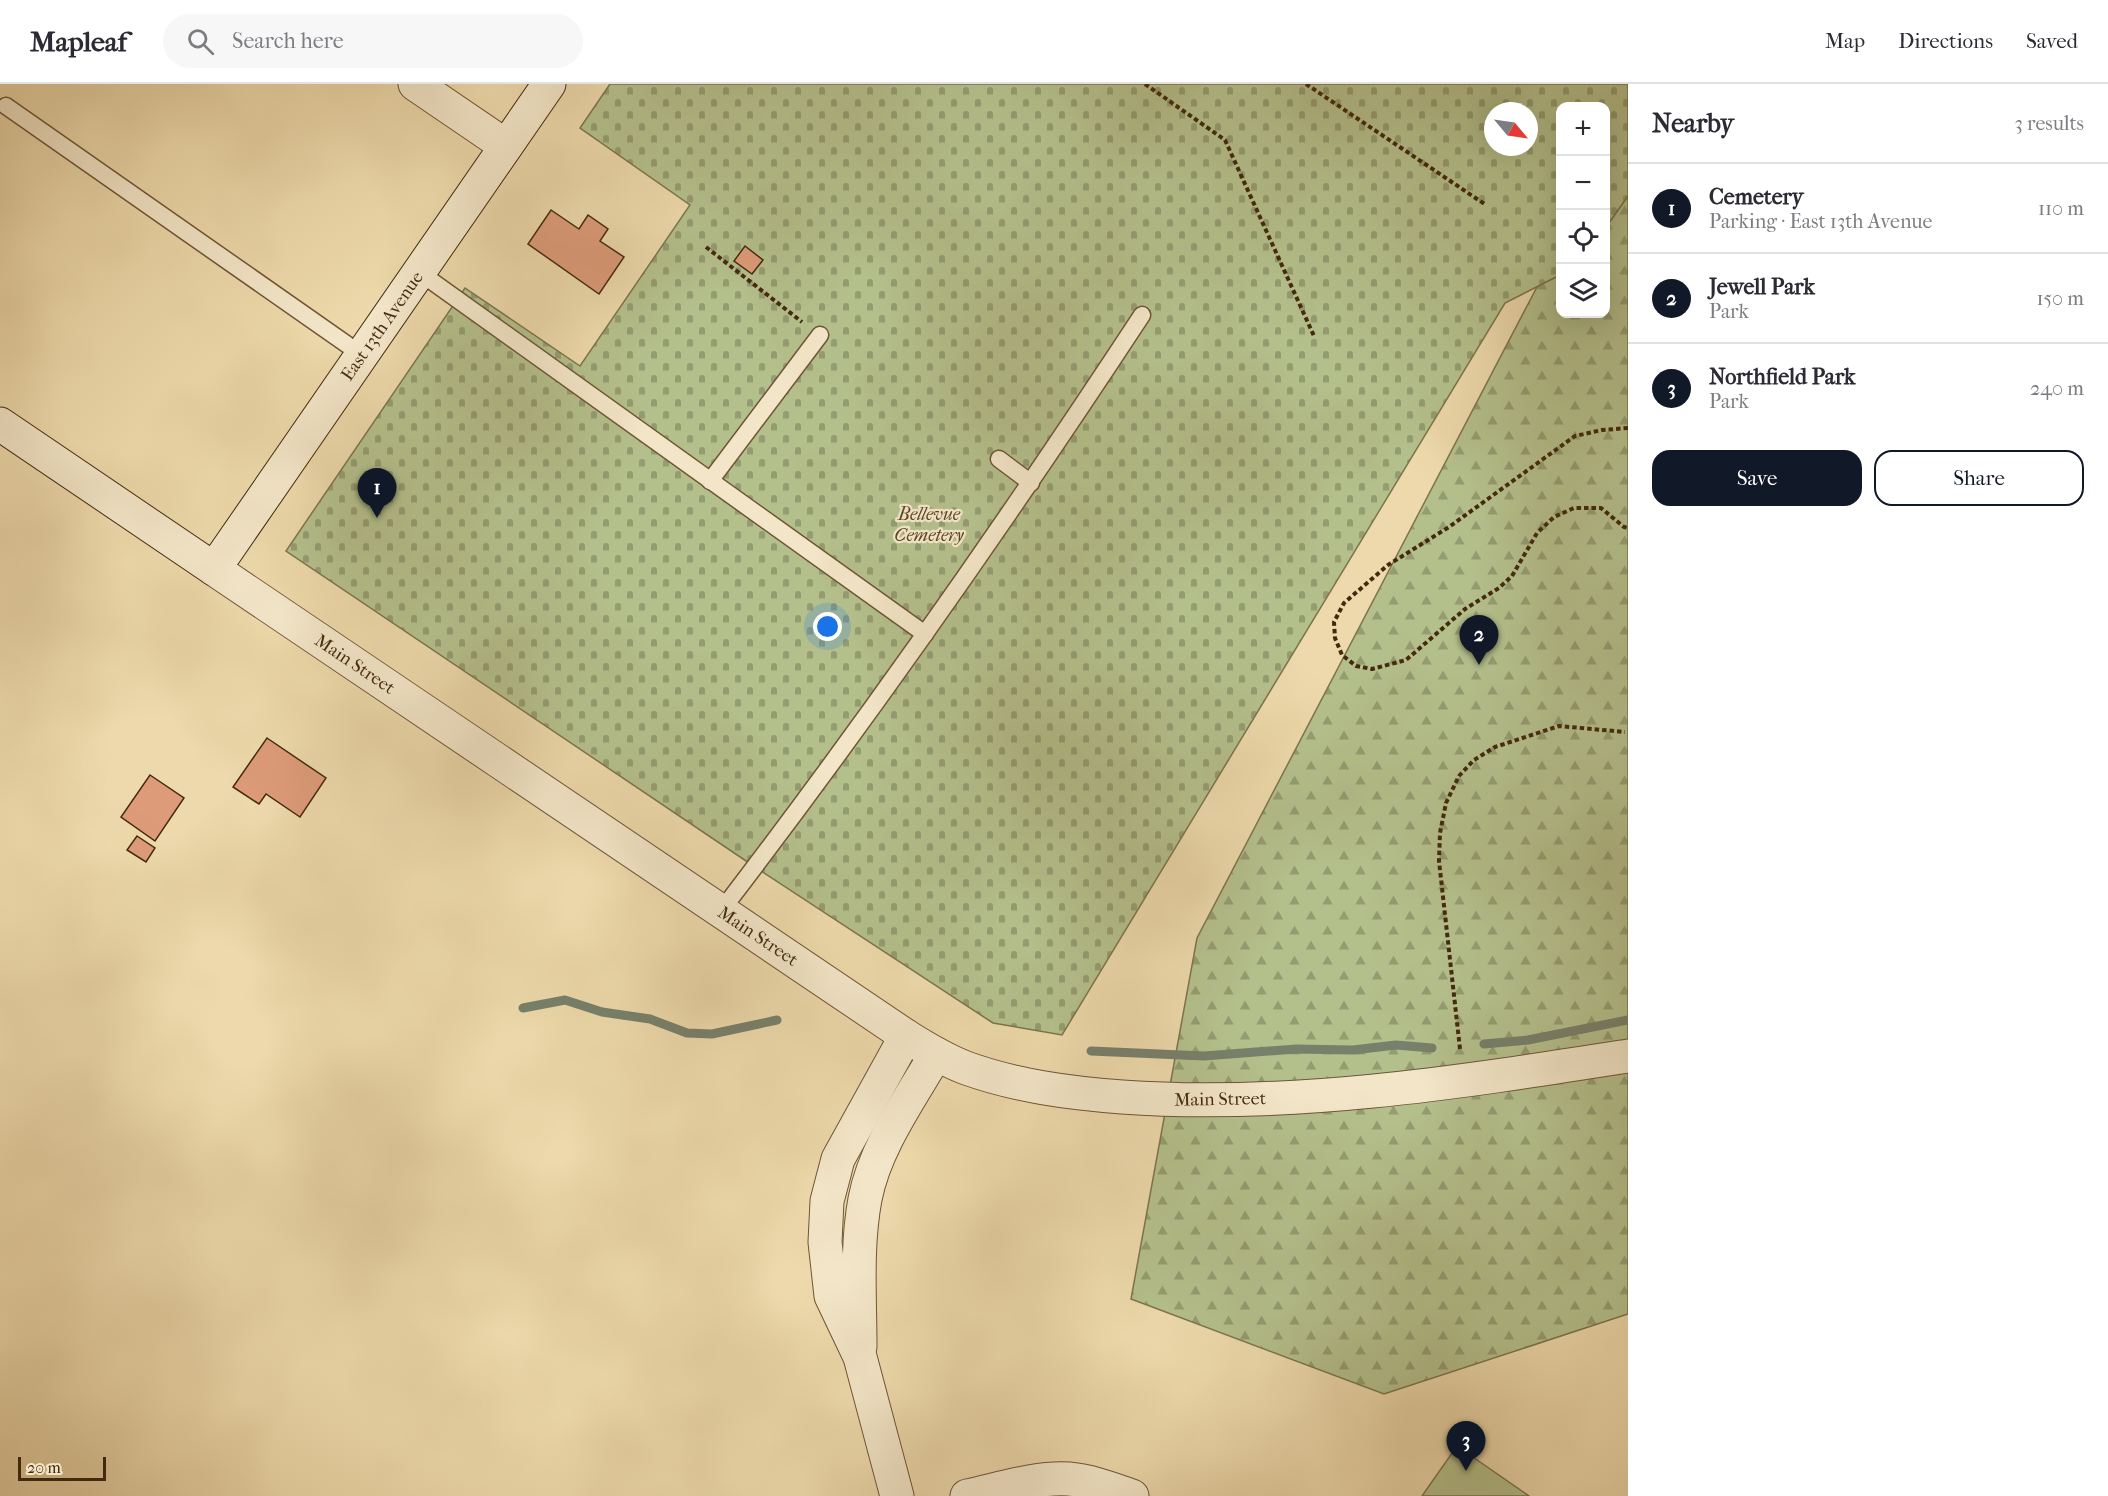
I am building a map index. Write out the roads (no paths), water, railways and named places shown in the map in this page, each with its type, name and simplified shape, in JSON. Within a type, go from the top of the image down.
[{"type":"street","points":[[416,84],[506,146]]},
{"type":"street","name":"East 13th Avenue","points":[[214,569],[549,84]]},
{"type":"street","name":"Main Street","points":[[0,424],[906,1036],[965,1068],[1007,1081],[1100,1095],[1169,1100],[1316,1096],[1462,1080],[1628,1056]]},
{"type":"street","points":[[897,1496],[860,1358],[831,1296],[825,1242],[827,1201],[837,1160],[906,1036]]},
{"type":"street","points":[[860,1358],[861,1237],[865,1198],[874,1167],[894,1125],[936,1054]]},
{"type":"street","points":[[967,1496],[1038,1480],[1068,1479],[1094,1483],[1132,1496]]},
{"type":"lane","points":[[6,106],[362,355]]},
{"type":"lane","points":[[419,272],[925,634]]},
{"type":"lane","points":[[721,911],[925,634],[1032,483],[1142,315]]},
{"type":"lane","points":[[710,482],[820,335]]},
{"type":"lane","points":[[999,459],[1032,483]]},
{"type":"waterway","points":[[523,1008],[565,1000],[602,1012],[650,1019],[687,1033],[712,1034],[777,1020]]},
{"type":"waterway","points":[[1484,1044],[1528,1040],[1628,1020]]},
{"type":"waterway","points":[[1091,1051],[1204,1056],[1296,1049],[1353,1050],[1396,1045],[1432,1048]]},
{"type":"place","name":"Cemetery","points":[[377,518]]},
{"type":"place","name":"Jewell Park","points":[[1479,665]]},
{"type":"place","name":"Northfield Park","points":[[1466,1471]]},
{"type":"park label","name":"Bellevue Cemetery","points":[[929,524]]}]
